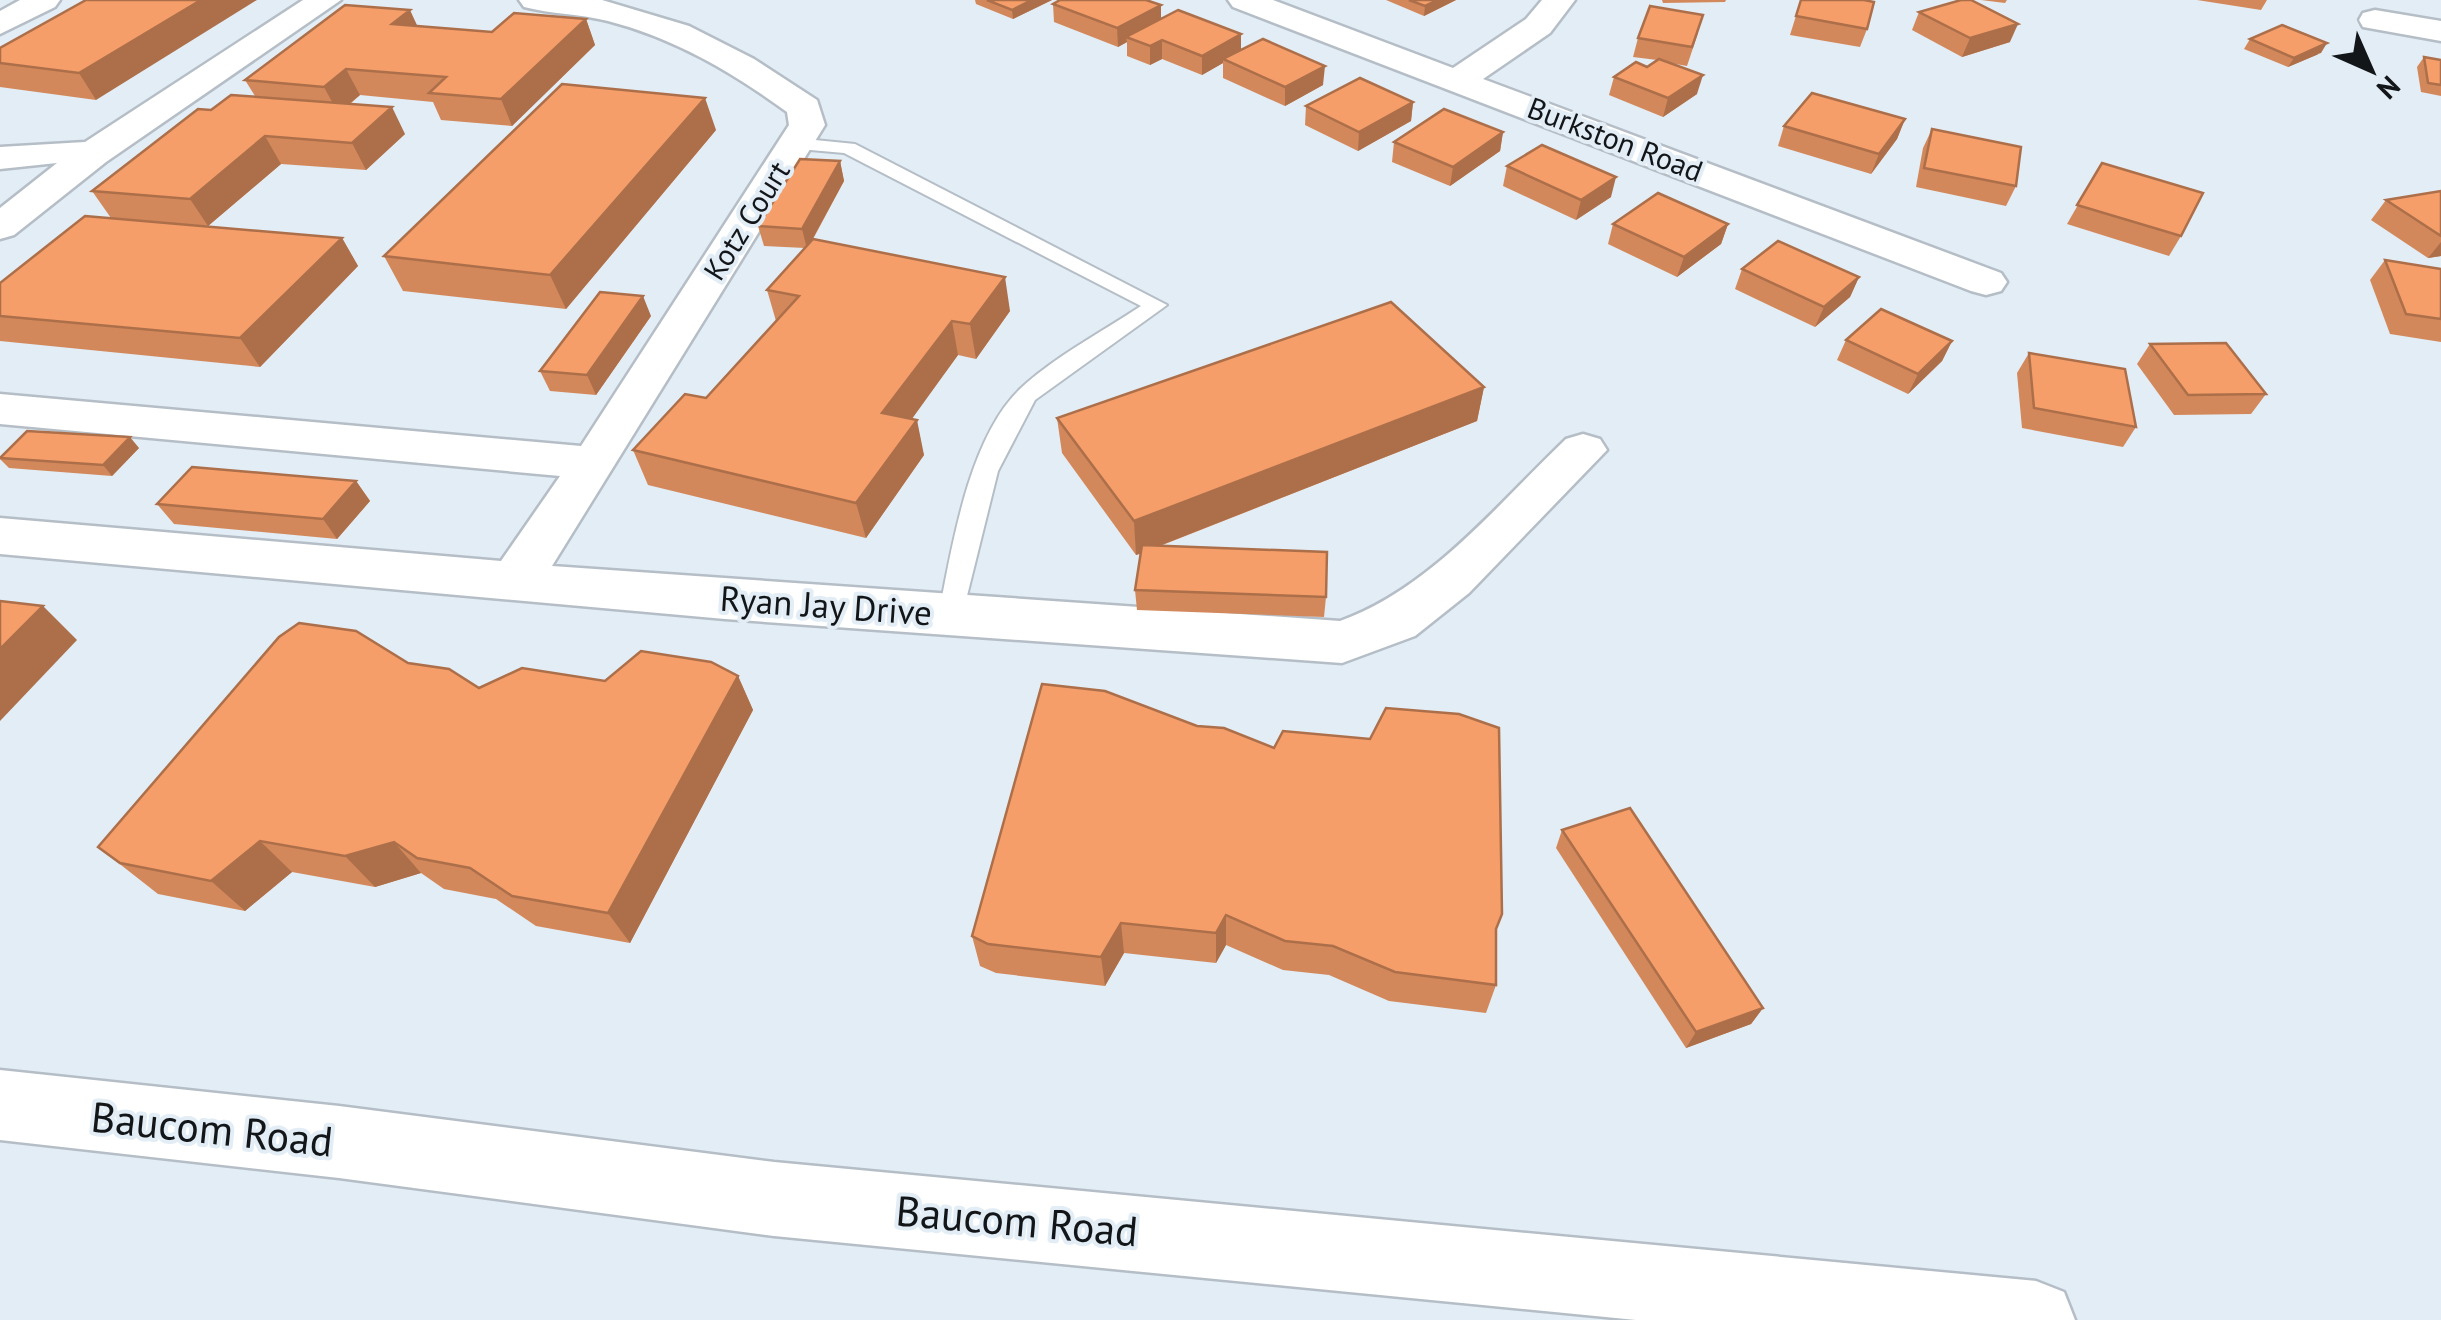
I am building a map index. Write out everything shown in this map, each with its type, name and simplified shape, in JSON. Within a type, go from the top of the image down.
[{"type":"street","points":[[0,24],[44,0]]},
{"type":"street","points":[[0,227],[93,154],[326,0]]},
{"type":"street","name":"Kotz Court","points":[[516,580],[807,125],[804,108],[688,37],[616,9],[535,0]]},
{"type":"street","name":"Burkston Road","points":[[1244,0],[1986,282]]},
{"type":"street","points":[[1458,80],[1538,26],[1559,0]]},
{"type":"street","points":[[2375,20],[2441,32]]},
{"type":"street","points":[[0,158],[93,154]]},
{"type":"street","points":[[0,409],[594,462]]},
{"type":"street","name":"Ryan Jay Drive","points":[[0,536],[725,600],[952,613],[1258,640],[1342,642],[1396,622],[1451,580],[1583,450]]},
{"type":"street","name":"Baucom Road","points":[[0,1105],[340,1142],[774,1199],[2036,1320]]},
{"type":"lane","points":[[795,144],[848,148],[1156,305],[1026,395],[1012,414],[971,514],[952,613]]},
{"type":"building","points":[[86,0],[201,0],[79,73],[0,63],[0,48]]},
{"type":"building","points":[[987,0],[1032,0],[1012,10]]},
{"type":"building","points":[[1060,0],[1146,0],[1161,5],[1117,28],[1053,4]]},
{"type":"building","points":[[1409,0],[1438,0],[1425,6]]},
{"type":"building","points":[[1801,0],[1874,2],[1867,29],[1796,16]]},
{"type":"building","points":[[1971,0],[2018,24],[1970,38],[1919,12]]},
{"type":"building","points":[[345,5],[410,10],[392,24],[492,32],[514,13],[586,19],[501,99],[429,93],[446,77],[346,69],[324,87],[245,80]]},
{"type":"building","points":[[1650,6],[1703,15],[1692,47],[1638,38]]},
{"type":"building","points":[[1178,10],[1241,34],[1202,56],[1162,40],[1150,46],[1126,37]]},
{"type":"building","points":[[2282,25],[2327,43],[2294,58],[2250,39]]},
{"type":"building","points":[[1263,39],[1325,66],[1285,87],[1223,59]]},
{"type":"building","points":[[2424,57],[2441,60],[2441,85],[2428,83]]},
{"type":"building","points":[[1659,59],[1703,75],[1668,98],[1614,77],[1636,62],[1647,67]]},
{"type":"building","points":[[1360,78],[1413,102],[1359,132],[1306,106]]},
{"type":"building","points":[[562,84],[705,98],[550,275],[384,256]]},
{"type":"building","points":[[1812,93],[1905,119],[1879,154],[1784,126]]},
{"type":"building","points":[[231,95],[392,107],[352,143],[265,136],[190,199],[92,191],[198,109],[211,110]]},
{"type":"building","points":[[1444,109],[1503,132],[1453,167],[1394,142]]},
{"type":"building","points":[[1932,129],[2021,147],[2016,186],[1924,168]]},
{"type":"building","points":[[1542,145],[1616,177],[1581,200],[1507,166]]},
{"type":"building","points":[[800,159],[840,161],[802,229],[758,226]]},
{"type":"building","points":[[2102,163],[2203,193],[2181,236],[2077,205]]},
{"type":"building","points":[[2441,191],[2441,236],[2386,200]]},
{"type":"building","points":[[1658,193],[1728,224],[1684,257],[1613,224]]},
{"type":"building","points":[[85,216],[342,238],[240,338],[0,316],[0,283]]},
{"type":"building","points":[[813,239],[1005,277],[970,324],[952,321],[882,413],[917,420],[856,503],[633,450],[685,394],[706,398],[799,296],[767,290]]},
{"type":"building","points":[[1778,241],[1859,277],[1824,307],[1742,269]]},
{"type":"building","points":[[2385,260],[2441,269],[2441,319],[2406,314]]},
{"type":"building","points":[[600,292],[643,296],[587,375],[540,371]]},
{"type":"building","points":[[1391,302],[1484,387],[1134,521],[1057,418]]},
{"type":"building","points":[[1881,309],[1952,341],[1918,374],[1846,340]]},
{"type":"building","points":[[2226,343],[2266,394],[2188,395],[2150,344]]},
{"type":"building","points":[[2029,353],[2125,369],[2136,427],[2034,408]]},
{"type":"building","points":[[27,431],[130,437],[103,465],[0,458]]},
{"type":"building","points":[[192,467],[356,481],[323,519],[157,504]]},
{"type":"building","points":[[1142,545],[1327,552],[1326,597],[1135,590]]},
{"type":"building","points":[[0,601],[43,606],[0,649]]},
{"type":"building","points":[[299,623],[356,631],[408,663],[449,669],[479,688],[522,668],[605,681],[641,651],[711,662],[738,676],[608,913],[512,896],[470,868],[417,858],[394,842],[345,856],[260,841],[211,881],[120,863],[98,847],[279,637]]},
{"type":"building","points":[[1042,684],[1105,691],[1197,726],[1224,728],[1274,748],[1283,731],[1370,739],[1386,708],[1459,714],[1499,728],[1502,914],[1496,929],[1496,985],[1395,972],[1333,946],[1285,941],[1226,915],[1216,933],[1121,923],[1101,957],[988,944],[972,936]]},
{"type":"building","points":[[1630,808],[1763,1008],[1696,1032],[1562,830]]}]
